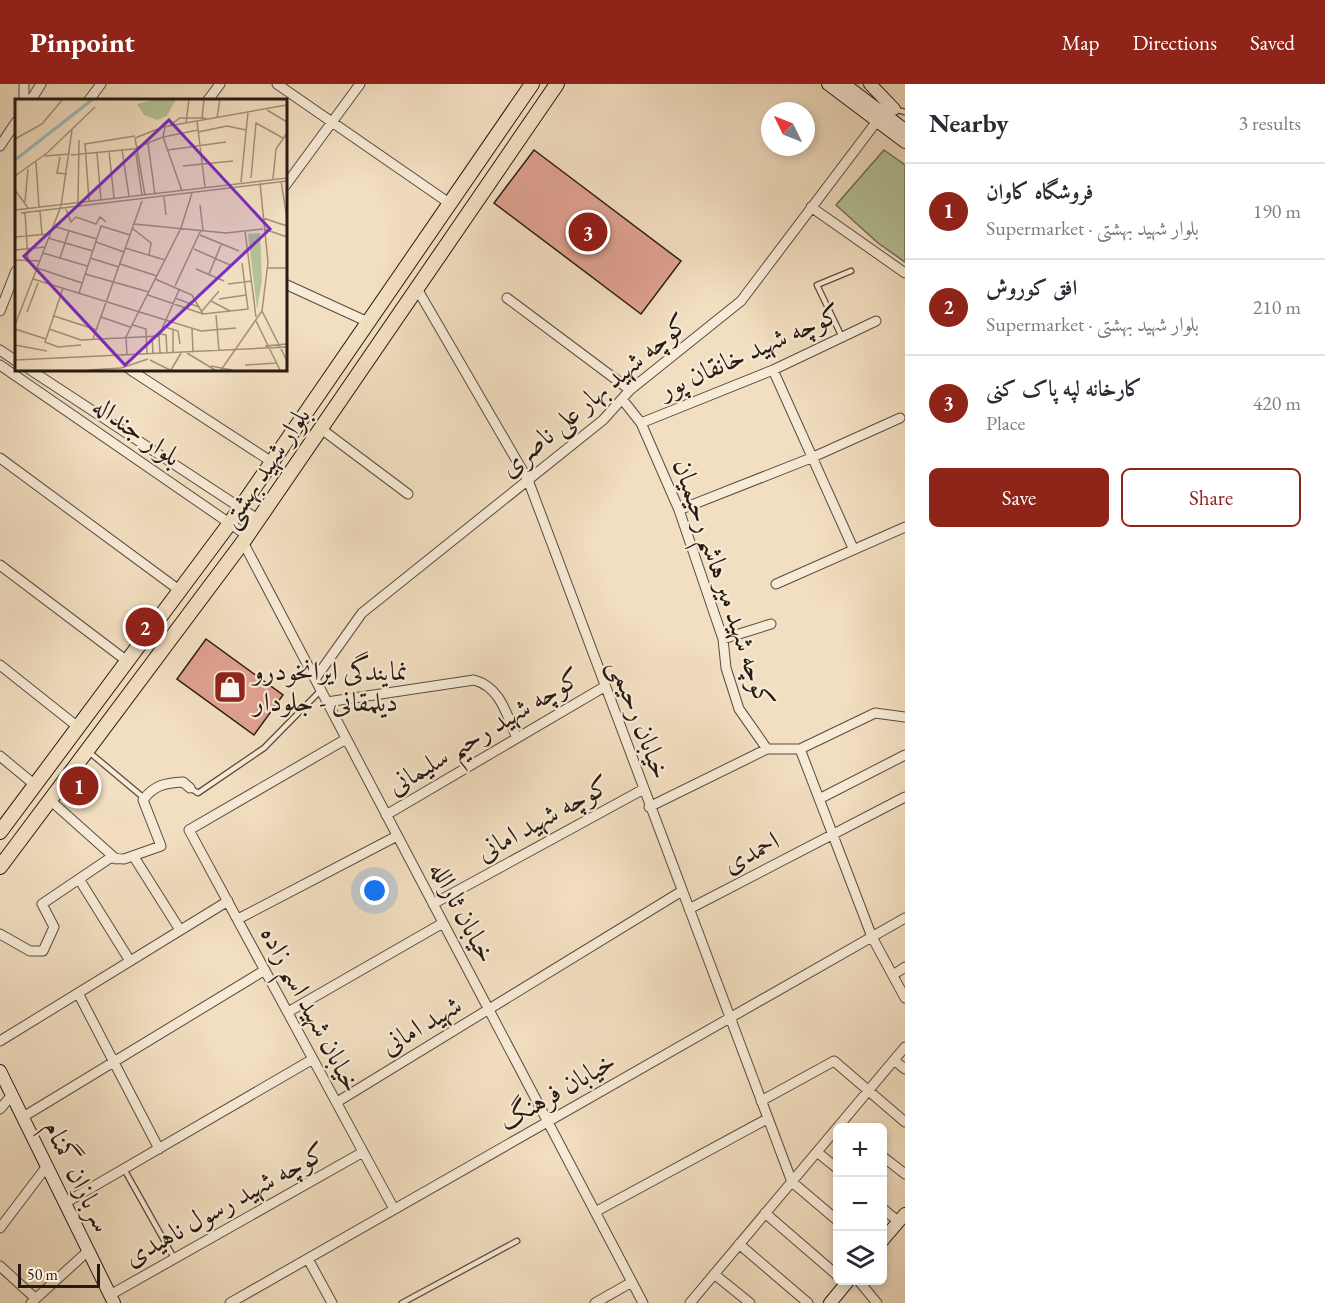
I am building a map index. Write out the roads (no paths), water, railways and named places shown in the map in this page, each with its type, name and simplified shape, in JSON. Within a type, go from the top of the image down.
[{"type":"main road","name":"بلوار شهید بهشتی","points":[[0,832],[241,508],[532,84]]},
{"type":"main road","name":"بلوار شهید بهشتی","points":[[0,867],[246,539],[416,287],[557,84]]},
{"type":"main road","points":[[828,84],[893,112]]},
{"type":"main road","points":[[844,84],[893,112],[905,142]]},
{"type":"main road","points":[[870,84],[905,130]]},
{"type":"main road","name":"سربازان گمنام","points":[[0,1071],[112,1299]]},
{"type":"main road","points":[[887,1235],[902,1218]]},
{"type":"main road","points":[[830,1303],[843,1285]]},
{"type":"street","points":[[32,99],[41,84]]},
{"type":"street","points":[[91,99],[101,84]]},
{"type":"street","points":[[209,99],[220,84]]},
{"type":"street","points":[[277,84],[449,203]]},
{"type":"street","points":[[286,185],[360,84]]},
{"type":"street","name":"کوچه شهید بهار علی ناصری","points":[[315,679],[362,613],[603,420],[630,390],[741,301],[811,207],[893,112]]},
{"type":"street","points":[[0,146],[15,128]]},
{"type":"street","points":[[811,207],[905,273]]},
{"type":"street","points":[[0,311],[15,279]]},
{"type":"street","points":[[286,284],[368,322]]},
{"type":"street","name":"خیابان رحیمی","points":[[416,287],[528,480],[642,789],[731,1017],[792,1182]]},
{"type":"street","points":[[507,298],[630,390]]},
{"type":"street","name":"کوچه شهید خانقان پور","points":[[641,423],[773,370],[841,335],[876,321]]},
{"type":"street","points":[[0,350],[15,360]]},
{"type":"street","name":"بلوار جنداله","points":[[0,365],[230,523],[246,539]]},
{"type":"street","name":"بلوار جنداله","points":[[31,370],[259,520]]},
{"type":"street","points":[[131,370],[272,462]]},
{"type":"street","points":[[773,370],[853,548]]},
{"type":"street","name":"کوچه شهید میر هاشم رحیمیان","points":[[622,399],[641,423],[678,510],[723,639],[726,668],[739,709],[767,749]]},
{"type":"street","points":[[85,422],[94,412]]},
{"type":"street","points":[[678,510],[811,458],[900,418]]},
{"type":"street","points":[[320,428],[408,494]]},
{"type":"street","points":[[0,458],[179,590]]},
{"type":"street","points":[[776,584],[853,548],[905,527]]},
{"type":"street","name":"خیابان ثارالله","points":[[246,539],[346,739],[643,1303]]},
{"type":"street","points":[[0,565],[128,661]]},
{"type":"street","points":[[723,639],[771,624]]},
{"type":"street","points":[[0,665],[78,727]]},
{"type":"street","points":[[327,702],[474,680],[487,683],[502,704],[516,736]]},
{"type":"street","name":"کوچه شهید رحیم سلیمانی","points":[[386,815],[516,736],[604,687]]},
{"type":"street","points":[[649,807],[767,749],[800,750],[875,713],[905,717]]},
{"type":"street","name":"خیابان شهید اسم زاده","points":[[346,739],[189,830],[394,1209]]},
{"type":"street","points":[[800,750],[872,937],[905,998]]},
{"type":"street","points":[[819,799],[905,755]]},
{"type":"street","points":[[0,756],[35,785]]},
{"type":"street","points":[[0,934],[30,951],[43,951],[54,927],[42,904],[110,858],[134,856],[160,846],[144,798],[152,788],[164,783],[183,782],[190,789]]},
{"type":"street","name":"کوچه شهید امانی","points":[[434,904],[642,789]]},
{"type":"street","name":"احمدی","points":[[689,909],[905,797]]},
{"type":"street","points":[[50,800],[116,859]]},
{"type":"street","points":[[237,920],[397,836]]},
{"type":"street","points":[[134,856],[180,930]]},
{"type":"street","points":[[79,879],[130,962]]},
{"type":"street","name":"شهید امانی","points":[[337,1102],[682,891]]},
{"type":"street","points":[[0,1041],[228,901]]},
{"type":"street","name":"خیابان فرهنگ","points":[[230,1303],[905,918]]},
{"type":"street","points":[[288,1012],[443,923]]},
{"type":"street","points":[[892,975],[905,967]]},
{"type":"street","points":[[22,1116],[265,970]]},
{"type":"street","points":[[78,993],[159,1149]]},
{"type":"street","points":[[846,1123],[867,1092],[905,1047]]},
{"type":"street","points":[[65,1203],[313,1059]]},
{"type":"street","points":[[894,1060],[905,1069]]},
{"type":"street","points":[[761,1101],[834,1061],[867,1092],[905,1122]]},
{"type":"street","points":[[0,1109],[12,1095]]},
{"type":"street","points":[[595,1212],[767,1119]]},
{"type":"street","points":[[690,1303],[817,1152],[833,1137]]},
{"type":"street","name":"کوچه شهید رسول ناهیدی","points":[[112,1299],[174,1258],[363,1152]]},
{"type":"street","points":[[817,1152],[833,1166]]},
{"type":"street","points":[[887,1160],[905,1174]]},
{"type":"street","points":[[0,1228],[47,1166]]},
{"type":"street","points":[[792,1182],[833,1218]]},
{"type":"street","points":[[887,1210],[902,1218]]},
{"type":"street","points":[[765,1214],[833,1269]]},
{"type":"street","points":[[739,1244],[808,1303]]},
{"type":"street","points":[[0,1266],[33,1300],[88,1251]]},
{"type":"street","points":[[308,1259],[332,1303]]},
{"type":"street","points":[[714,1274],[750,1303]]},
{"type":"street","points":[[595,1303],[632,1282]]},
{"type":"street","points":[[854,1285],[877,1303]]},
{"type":"lane","points":[[841,335],[817,285],[851,271]]},
{"type":"lane","points":[[190,789],[198,793],[264,748],[321,690]]},
{"type":"lane","points":[[87,751],[144,798]]},
{"type":"lane","points":[[124,1169],[174,1258]]},
{"type":"lane","points":[[402,1303],[517,1241]]},
{"type":"place","name":"کارخانه لپه پاک کنی","points":[[588,232]]},
{"type":"place","name":"افق کوروش","points":[[145,627]]},
{"type":"place","name":"نمایندگی ایرانخودرو دیلمقانی - جلودار","points":[[230,687]]},
{"type":"place","name":"فروشگاه کاوان","points":[[79,786]]}]
